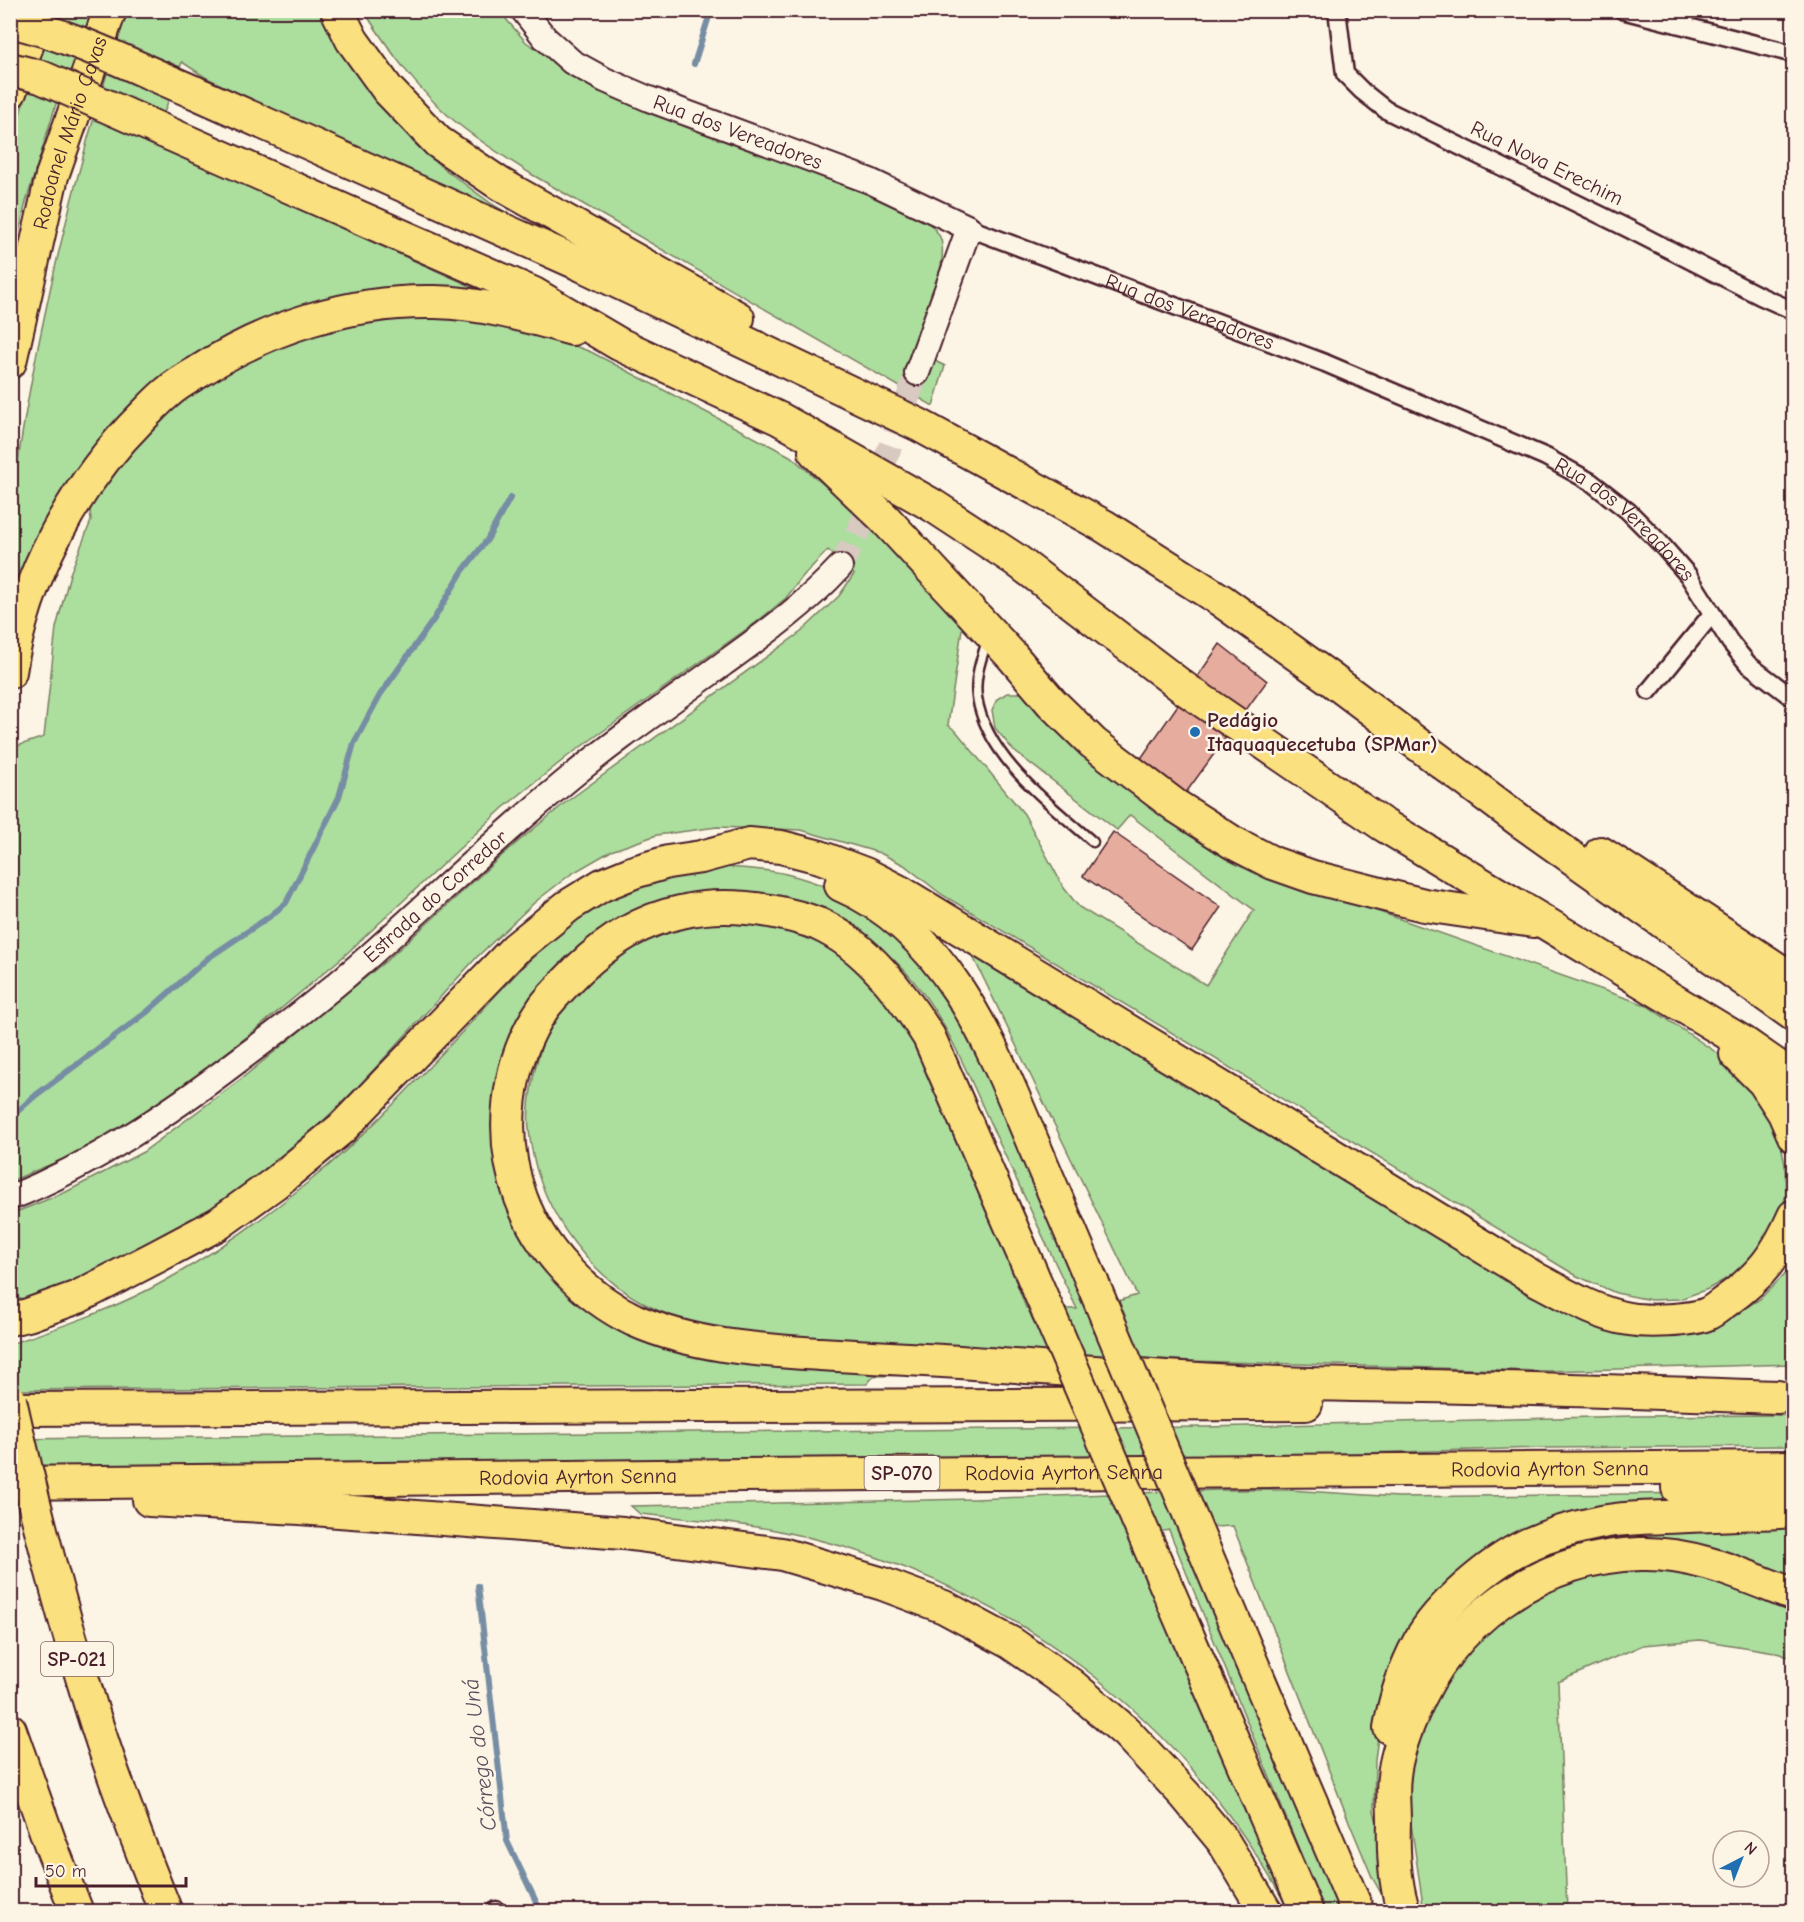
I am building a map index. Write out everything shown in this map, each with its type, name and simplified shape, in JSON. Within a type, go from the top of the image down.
[{"type":"highway","points":[[16,10],[10,23],[45,30],[79,43],[582,265],[919,425],[1104,526],[1222,601],[1519,820],[1794,1015]]},
{"type":"highway","points":[[10,92],[40,10]]},
{"type":"highway","name":"Rodoanel Mário Covas","points":[[10,362],[52,176],[110,10]]},
{"type":"highway","points":[[337,10],[352,40],[388,90],[438,142],[500,183],[783,343],[869,388],[919,425]]},
{"type":"highway","points":[[10,69],[40,78],[534,294],[619,344],[780,419],[932,505],[1016,560],[1184,688],[1382,824],[1744,1043],[1794,1078]]},
{"type":"highway","points":[[10,672],[25,610],[46,553],[72,504],[103,461],[168,391],[213,362],[257,340],[305,321],[345,310],[388,304],[434,302],[484,305],[546,321],[619,344]]},
{"type":"highway","points":[[780,419],[884,518],[990,632],[1052,704],[1093,744],[1176,806],[1232,842],[1274,863],[1313,877],[1424,905],[1547,923]]},
{"type":"highway","points":[[1328,677],[1794,980]]},
{"type":"highway","points":[[10,1319],[78,1297],[218,1224],[275,1184],[342,1128],[515,949],[568,906],[602,885],[634,872],[749,844],[781,847],[820,857],[864,874],[900,892],[1536,1280],[1599,1310],[1629,1319],[1669,1321],[1707,1314],[1736,1294],[1764,1269],[1782,1243],[1794,1216]]},
{"type":"highway","points":[[701,857],[733,857],[766,861],[816,874],[855,891],[889,913],[924,945],[948,972],[997,1058],[1358,1911]]},
{"type":"highway","points":[[1307,1911],[1187,1634],[1031,1272],[929,1036],[907,1002],[880,971],[852,945],[820,925],[784,914],[744,907],[705,908],[676,912],[647,922],[610,943],[567,981],[546,1005],[520,1053],[507,1116],[513,1170],[521,1200],[536,1229],[555,1256],[578,1282],[605,1303],[634,1320],[701,1342],[781,1351],[1258,1382],[1786,1397]]},
{"type":"highway","points":[[1627,973],[1726,1045],[1764,1082],[1784,1113],[1794,1136]]},
{"type":"highway","points":[[10,1408],[1045,1406],[1786,1397]]},
{"type":"highway","name":"SP-021","points":[[10,1400],[42,1536],[92,1710],[131,1824],[166,1911]]},
{"type":"highway","name":"Rodovia Ayrton Senna","points":[[10,1483],[1794,1467]]},
{"type":"highway","points":[[1402,1469],[1535,1486],[1794,1490]]},
{"type":"highway","points":[[10,1493],[300,1508],[623,1533],[782,1554],[883,1584],[944,1607],[1011,1643],[1070,1684],[1125,1732],[1185,1796],[1223,1841],[1266,1911]]},
{"type":"highway","points":[[1394,1811],[1384,1761],[1394,1706],[1405,1672],[1420,1640],[1447,1604],[1483,1573],[1526,1546],[1560,1532],[1604,1521],[1794,1511]]},
{"type":"highway","points":[[1404,1911],[1394,1855],[1394,1775],[1402,1739],[1418,1698],[1441,1660],[1467,1629],[1498,1603],[1530,1582],[1566,1567],[1600,1558],[1641,1554],[1678,1557],[1713,1564],[1794,1595]]},
{"type":"highway","points":[[10,1730],[77,1911]]},
{"type":"street","name":"Rua dos Vereadores","points":[[523,10],[544,38],[572,62],[605,80],[660,103],[870,181],[969,228],[1325,363],[1546,457],[1591,482],[1628,511],[1688,575],[1730,642],[1748,664],[1794,699]]},
{"type":"street","name":"Rua Nova Erechim","points":[[1337,10],[1345,74],[1386,110],[1760,296],[1794,310]]},
{"type":"street","points":[[1622,10],[1794,54]]},
{"type":"street","points":[[1677,24],[1692,10]]},
{"type":"street","points":[[917,373],[969,228]]},
{"type":"street","name":"Estrada do Corredor","points":[[10,1198],[44,1184],[135,1134],[191,1097],[276,1033],[357,966],[560,786],[652,715],[783,620],[816,593],[840,567]]},
{"type":"street","points":[[1649,691],[1712,614]]},
{"type":"lane","points":[[990,632],[979,666],[977,696],[983,718],[995,744],[1027,783],[1093,842]]},
{"type":"green space","points":[[56,11],[96,11],[56,104],[26,202],[10,270],[11,150],[21,110]]},
{"type":"green space","points":[[127,11],[323,11],[413,142],[443,168],[492,204],[578,255],[489,217],[205,77],[182,62],[153,144],[493,296],[390,291],[133,408],[11,639],[11,525],[16,474],[28,398],[70,205]]},
{"type":"green space","points":[[364,11],[499,11],[526,42],[568,70],[679,123],[789,160],[910,209],[931,225],[940,237],[942,248],[939,277],[913,350],[945,366],[933,406],[531,174],[480,140],[460,126],[426,94],[393,54]]},
{"type":"green space","points":[[455,313],[532,330],[591,352],[790,456],[894,544],[963,622],[948,725],[956,731],[1024,814],[1064,888],[1079,907],[1206,985],[1254,910],[1130,815],[1117,830],[1014,751],[995,728],[992,710],[997,699],[1007,693],[1023,693],[1081,753],[1226,859],[1242,867],[1331,895],[1646,1005],[1726,1059],[1748,1081],[1779,1133],[1785,1165],[1786,1194],[1779,1220],[1753,1259],[1731,1276],[1708,1289],[1680,1299],[1651,1300],[1616,1293],[1577,1276],[941,894],[904,865],[880,853],[801,830],[717,827],[657,835],[611,851],[571,874],[535,902],[477,957],[357,1088],[270,1167],[221,1203],[112,1267],[11,1306],[11,1214],[66,1192],[143,1152],[241,1079],[387,960],[507,851],[566,802],[801,632],[839,596],[854,574],[828,550],[786,598],[758,621],[568,756],[503,808],[344,956],[203,1071],[137,1117],[78,1153],[11,1181],[11,748],[44,737],[56,628],[70,574],[91,521],[90,510],[109,475],[143,434],[178,402],[217,375],[297,338],[379,317]]},
{"type":"green space","points":[[709,866],[777,872],[831,889],[871,912],[889,926],[907,941],[939,976],[952,993],[983,1051],[1099,1307],[1137,1295],[964,938],[1482,1255],[1573,1306],[1614,1324],[1651,1330],[1686,1328],[1724,1321],[1760,1299],[1794,1263],[1793,1364],[1546,1371],[1192,1361],[773,1336],[708,1326],[660,1311],[622,1289],[601,1272],[582,1253],[566,1231],[541,1183],[533,1157],[529,1130],[531,1090],[541,1048],[554,1017],[568,999],[599,968],[631,943],[655,931],[691,921],[720,919],[781,922],[812,934],[851,958],[874,977],[898,1002],[909,1018],[941,1091],[1026,1308],[1077,1309],[950,1037],[938,1015],[909,975],[873,942],[832,916],[787,900],[763,895],[739,894],[677,899],[655,905],[612,927],[576,958],[548,994],[527,1035],[515,1080],[512,1126],[519,1172],[536,1217],[556,1252],[581,1280],[621,1312],[666,1336],[684,1342],[780,1358],[949,1374],[874,1376],[867,1384],[11,1390],[10,1344],[112,1307],[207,1256],[294,1193],[352,1145],[409,1089],[533,957],[582,915],[640,883],[677,870]]},
{"type":"green space","points":[[1794,1415],[1793,1446],[1546,1448],[1213,1457],[11,1469],[10,1439],[1207,1427],[1632,1416]]},
{"type":"green space","points":[[1217,1490],[1288,1490],[1398,1497],[1704,1493],[1491,1558],[1380,1722],[1375,1760],[1374,1811],[1398,1904],[1391,1911],[1372,1877],[1350,1824],[1233,1526],[1194,1528],[1353,1911],[1324,1911],[1169,1530],[1133,1536],[1301,1911],[1289,1911],[1246,1839],[1195,1773],[1138,1714],[1076,1662],[1007,1617],[934,1580],[856,1551],[775,1530],[724,1522],[640,1514],[631,1506],[974,1499]]},
{"type":"green space","points":[[1793,1517],[1793,1584],[1590,1550],[1416,1670],[1479,1586],[1561,1538]]},
{"type":"green space","points":[[1671,1566],[1793,1606],[1793,1659],[1781,1653],[1700,1640],[1643,1645],[1558,1682],[1567,1911],[1424,1912],[1409,1810],[1409,1764],[1418,1724],[1457,1654],[1523,1598],[1615,1567]]},
{"type":"building","name":"Pedágio Itaquaquecetuba (SPMar)","points":[[1220,644],[1267,681],[1169,816],[1124,783]]},
{"type":"building","points":[[1113,832],[1221,907],[1192,950],[1083,876]]},
{"type":"waterway","points":[[694,64],[711,10]]},
{"type":"waterway","points":[[10,1118],[36,1095],[147,1012],[208,958],[286,903],[339,797],[354,743],[380,695],[434,619],[462,572],[487,540],[510,498]]},
{"type":"waterway","name":"Córrego do Uná","points":[[478,1586],[507,1841],[541,1912]]},
{"type":"tunnel","points":[[840,567],[859,531],[917,373]]},
{"type":"place","name":"Pedágio Itaquaquecetuba (SPMar)","points":[[1195,732]]}]
